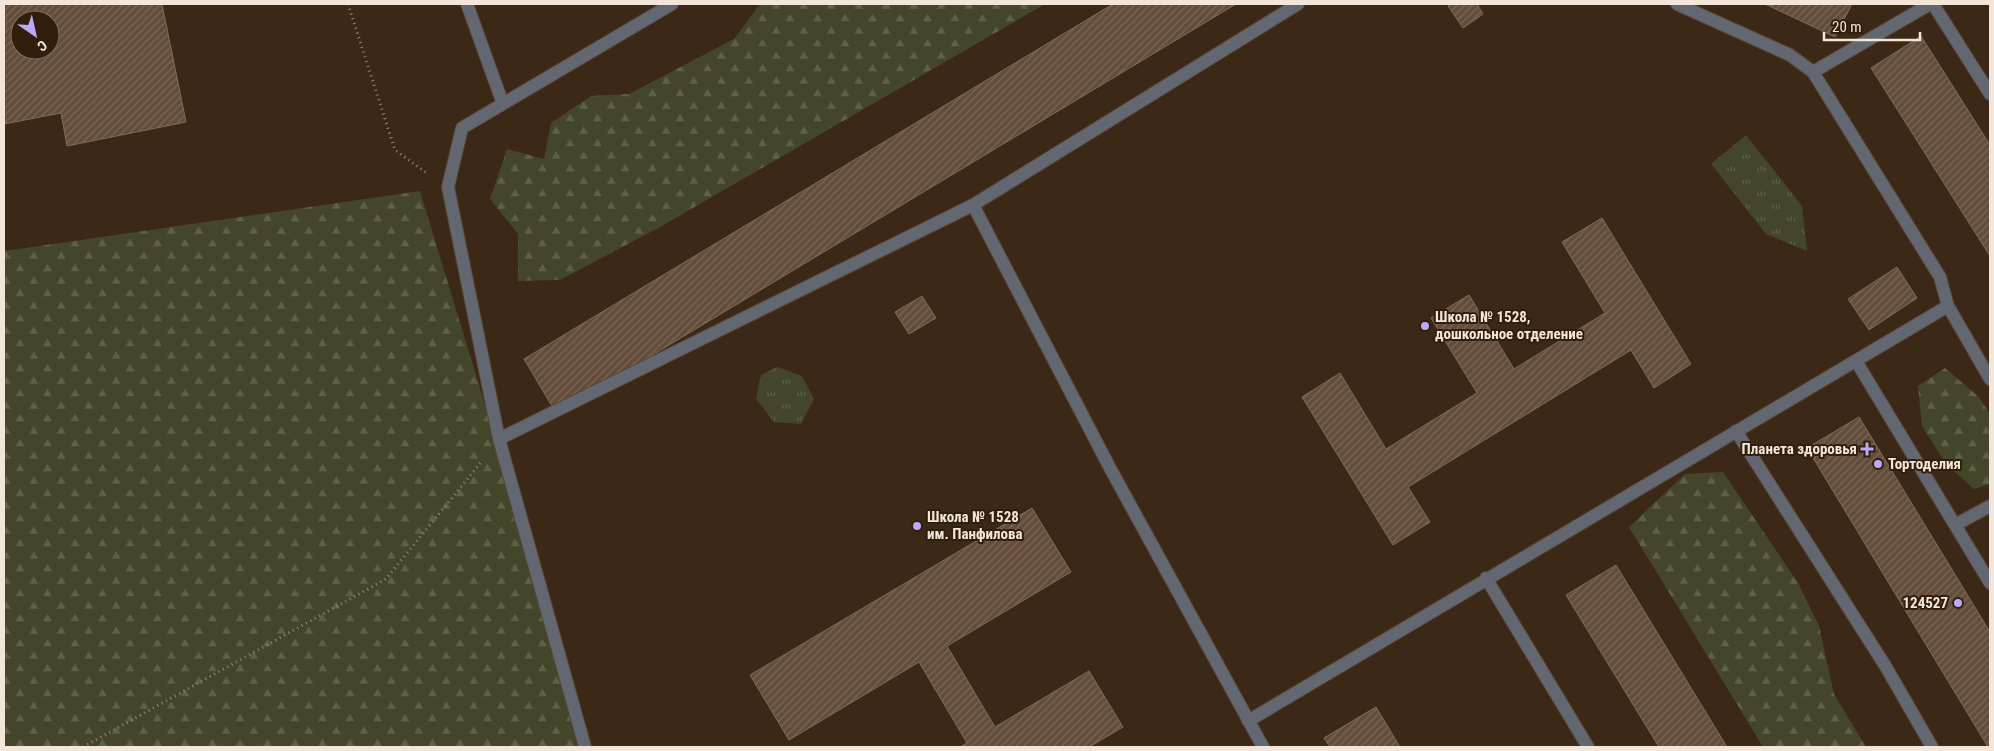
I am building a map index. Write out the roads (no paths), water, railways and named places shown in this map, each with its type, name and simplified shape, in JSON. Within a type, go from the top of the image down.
[{"type":"street","points":[[467,4],[503,104]]},
{"type":"street","points":[[585,747],[499,439],[448,187],[462,128],[672,4]]},
{"type":"street","points":[[499,439],[973,205],[1298,4]]},
{"type":"street","points":[[1677,4],[1790,55],[1814,72],[1940,277],[1948,306],[1990,379]]},
{"type":"street","points":[[1814,72],[1931,4],[1990,94]]},
{"type":"street","points":[[973,205],[1110,468],[1263,747]]},
{"type":"street","points":[[1248,721],[1486,578],[1948,306]]},
{"type":"street","points":[[1856,361],[1990,583]]},
{"type":"street","points":[[1736,431],[1886,667],[1932,747]]},
{"type":"street","points":[[1955,525],[1990,506]]},
{"type":"street","points":[[1486,578],[1588,747]]},
{"type":"place","name":"Школа № 1528, дошкольное отделение","points":[[1425,326]]},
{"type":"place","name":"Планета здоровья","points":[[1867,449]]},
{"type":"place","name":"Тортоделия","points":[[1878,464]]},
{"type":"place","name":"Школа № 1528 им. Панфилова","points":[[917,526]]},
{"type":"place","name":"124527","points":[[1958,603]]}]
